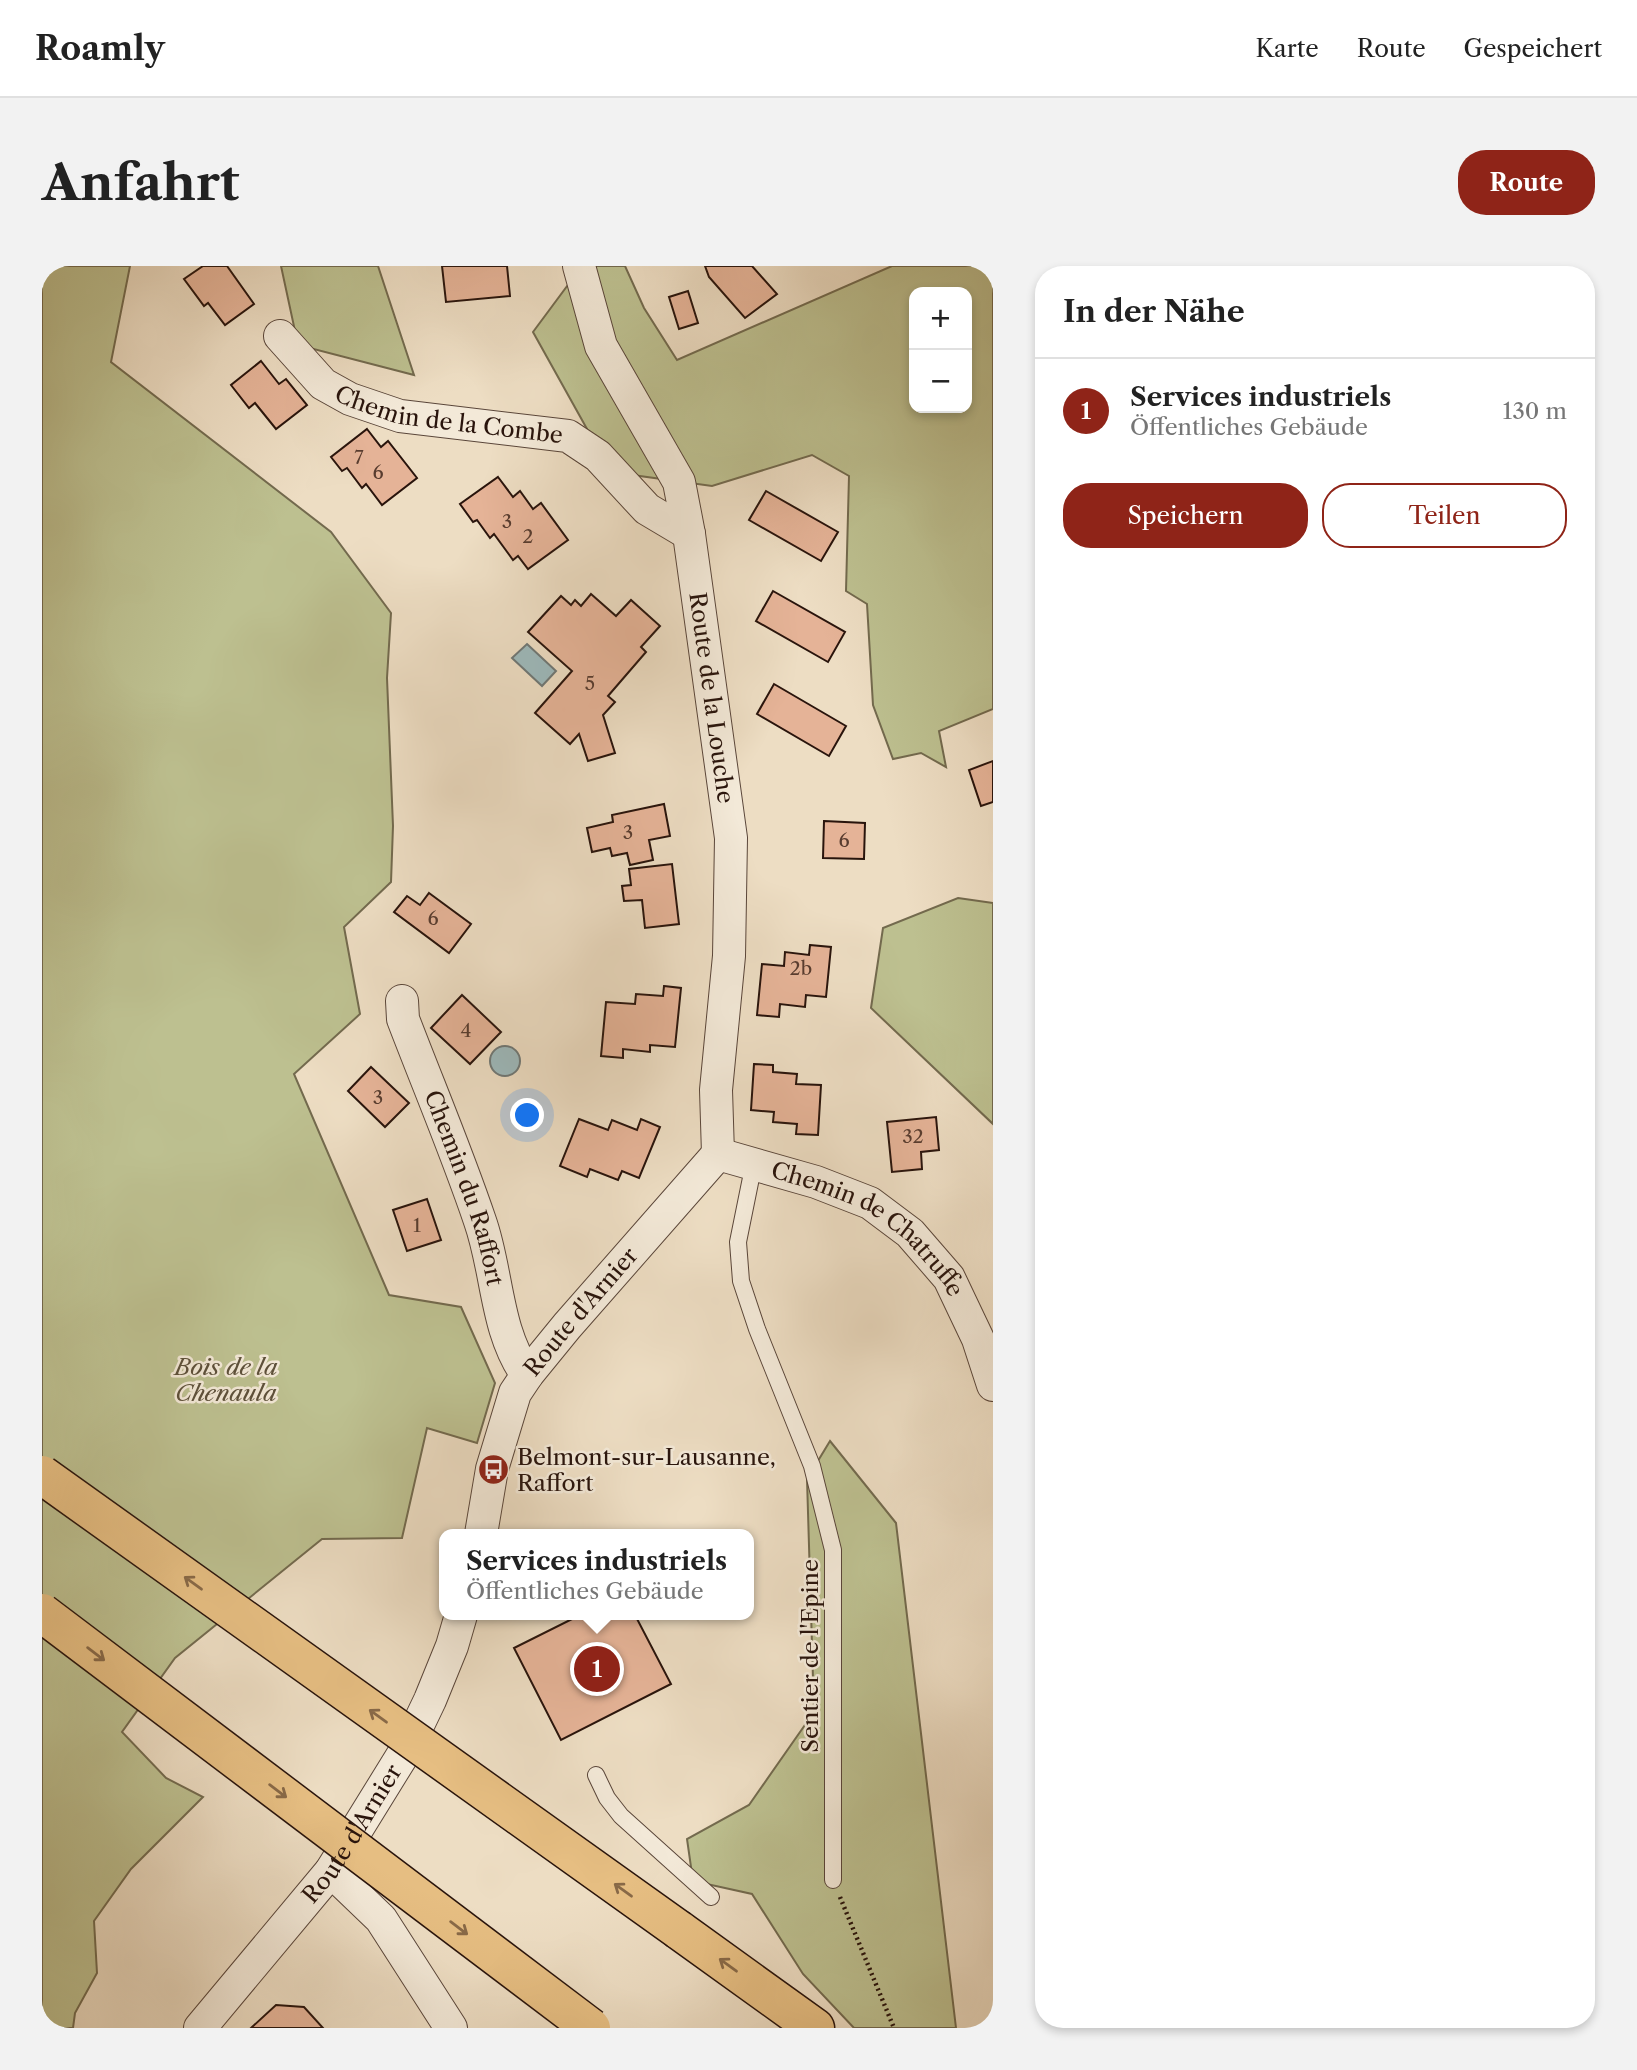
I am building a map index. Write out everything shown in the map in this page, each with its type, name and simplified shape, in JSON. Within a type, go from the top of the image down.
[{"type":"highway","points":[[42,1475],[815,2028]]},
{"type":"highway","points":[[42,1613],[591,2028]]},
{"type":"street","name":"Route de la Louche","points":[[579,266],[601,346],[679,482],[689,534],[731,838],[729,956],[716,1090],[718,1154]]},
{"type":"street","name":"Chemin de la Combe","points":[[280,336],[323,384],[363,403],[400,415],[568,436],[598,456],[647,509],[689,534]]},
{"type":"street","name":"Chemin du Raffort","points":[[402,1001],[403,1019],[481,1224],[505,1329],[517,1362],[527,1375]]},
{"type":"street","name":"Chemin de Chatruffe","points":[[718,1154],[816,1182],[870,1203],[910,1233],[949,1278],[978,1339],[993,1385]]},
{"type":"street","name":"Route d'Arnier","points":[[482,1529],[492,1469],[515,1393],[527,1375],[718,1154]]},
{"type":"street","name":"Route d'Arnier","points":[[200,2028],[331,1871],[407,1748],[430,1700],[460,1620]]},
{"type":"street","points":[[331,1871],[381,1919],[451,2028]]},
{"type":"lane","name":"Sentier de l'Epine","points":[[754,1163],[738,1242],[741,1281],[757,1329],[812,1466],[833,1550],[833,1881]]},
{"type":"lane","points":[[596,1775],[607,1798],[621,1816],[711,1897]]},
{"type":"path","points":[[833,1881],[894,2028]]},
{"type":"green space","name":"Bois de la Chenaula","points":[[42,266],[130,266],[111,362],[331,532],[391,613],[387,678],[393,826],[391,882],[344,927],[360,1014],[294,1074],[389,1295],[461,1307],[495,1383],[477,1443],[427,1428],[402,1538],[322,1539],[175,1658],[122,1732],[166,1778],[203,1797],[131,1869],[94,1921],[97,1973],[75,2013],[73,2028],[42,2028]]},
{"type":"green space","points":[[281,266],[378,266],[414,375],[298,345]]},
{"type":"green space","points":[[582,266],[625,266],[644,308],[677,360],[892,266],[993,266],[993,709],[939,731],[946,767],[921,753],[893,759],[873,705],[867,604],[846,591],[849,476],[812,455],[712,486],[611,472],[533,332]]},
{"type":"green space","points":[[958,898],[993,903],[993,1124],[871,1008],[883,928]]},
{"type":"green space","points":[[830,1441],[896,1523],[956,2028],[854,2028],[803,1974],[752,1894],[693,1881],[687,1839],[749,1805],[814,1712],[807,1479]]},
{"type":"water","points":[[527,644],[556,671],[542,686],[512,658]]},
{"type":"water","points":[[505,1046],[511,1047],[519,1055],[519,1067],[511,1075],[505,1076],[499,1075],[491,1067],[490,1061],[491,1055],[499,1047]]},
{"type":"building","points":[[203,266],[227,266],[254,304],[225,325],[208,303],[204,306],[184,279]]},
{"type":"building","points":[[442,266],[507,266],[510,296],[446,302]]},
{"type":"building","points":[[705,266],[752,266],[777,294],[745,318],[709,277]]},
{"type":"building","points":[[688,291],[698,323],[679,329],[669,297]]},
{"type":"building","points":[[261,361],[279,384],[286,379],[307,405],[276,429],[255,403],[249,408],[231,385]]},
{"type":"building","points":[[367,429],[381,447],[388,441],[417,478],[382,505],[366,484],[362,488],[347,468],[342,471],[331,457]]},
{"type":"building","points":[[498,477],[513,497],[520,491],[533,509],[541,503],[568,540],[528,569],[518,556],[513,560],[494,534],[490,538],[477,520],[473,522],[460,504]]},
{"type":"building","points":[[766,491],[838,532],[821,561],[749,520]]},
{"type":"building","points":[[773,591],[845,632],[828,662],[756,621]]},
{"type":"building","points":[[591,594],[616,616],[631,600],[660,626],[641,647],[646,652],[608,696],[615,702],[603,715],[615,753],[588,761],[579,734],[570,744],[535,713],[572,671],[528,632],[561,596],[571,605],[575,600],[581,606]]},
{"type":"building","points":[[774,684],[846,726],[829,756],[757,714]]},
{"type":"building","points":[[993,761],[993,802],[981,806],[969,770]]},
{"type":"building","points":[[664,804],[670,836],[649,840],[653,860],[630,865],[627,853],[612,856],[610,848],[592,852],[587,828],[613,822],[612,815]]},
{"type":"building","points":[[824,821],[865,823],[864,859],[823,858]]},
{"type":"building","points":[[672,864],[679,924],[645,928],[642,900],[624,901],[622,886],[631,885],[629,869]]},
{"type":"building","points":[[429,893],[471,924],[449,953],[394,912],[407,896],[420,905]]},
{"type":"building","points":[[810,945],[831,947],[826,997],[806,995],[805,1007],[780,1004],[779,1017],[757,1015],[762,964],[784,966],[785,952],[809,955]]},
{"type":"building","points":[[664,986],[681,988],[675,1047],[650,1045],[650,1052],[623,1049],[623,1058],[601,1056],[606,1002],[635,1004],[636,994],[663,996]]},
{"type":"building","points":[[462,995],[501,1032],[470,1064],[431,1028]]},
{"type":"building","points":[[754,1064],[773,1065],[773,1072],[797,1074],[796,1084],[821,1085],[818,1135],[796,1134],[797,1124],[773,1122],[774,1112],[751,1110]]},
{"type":"building","points":[[371,1067],[409,1103],[385,1127],[348,1091]]},
{"type":"building","points":[[936,1117],[939,1150],[921,1152],[922,1169],[892,1172],[887,1122]]},
{"type":"building","points":[[579,1119],[608,1130],[612,1120],[637,1130],[641,1119],[660,1127],[639,1178],[622,1171],[618,1180],[590,1169],[587,1177],[560,1166]]},
{"type":"building","points":[[427,1199],[441,1240],[407,1251],[393,1210]]},
{"type":"building","points":[[570,1620],[638,1620],[671,1684],[561,1740],[514,1648]]},
{"type":"building","points":[[276,2005],[304,2007],[323,2028],[251,2028]]},
{"type":"place","name":"Belmont-sur-Lausanne, Raffort","points":[[494,1470]]},
{"type":"place","name":"Services industriels","points":[[597,1669]]}]
